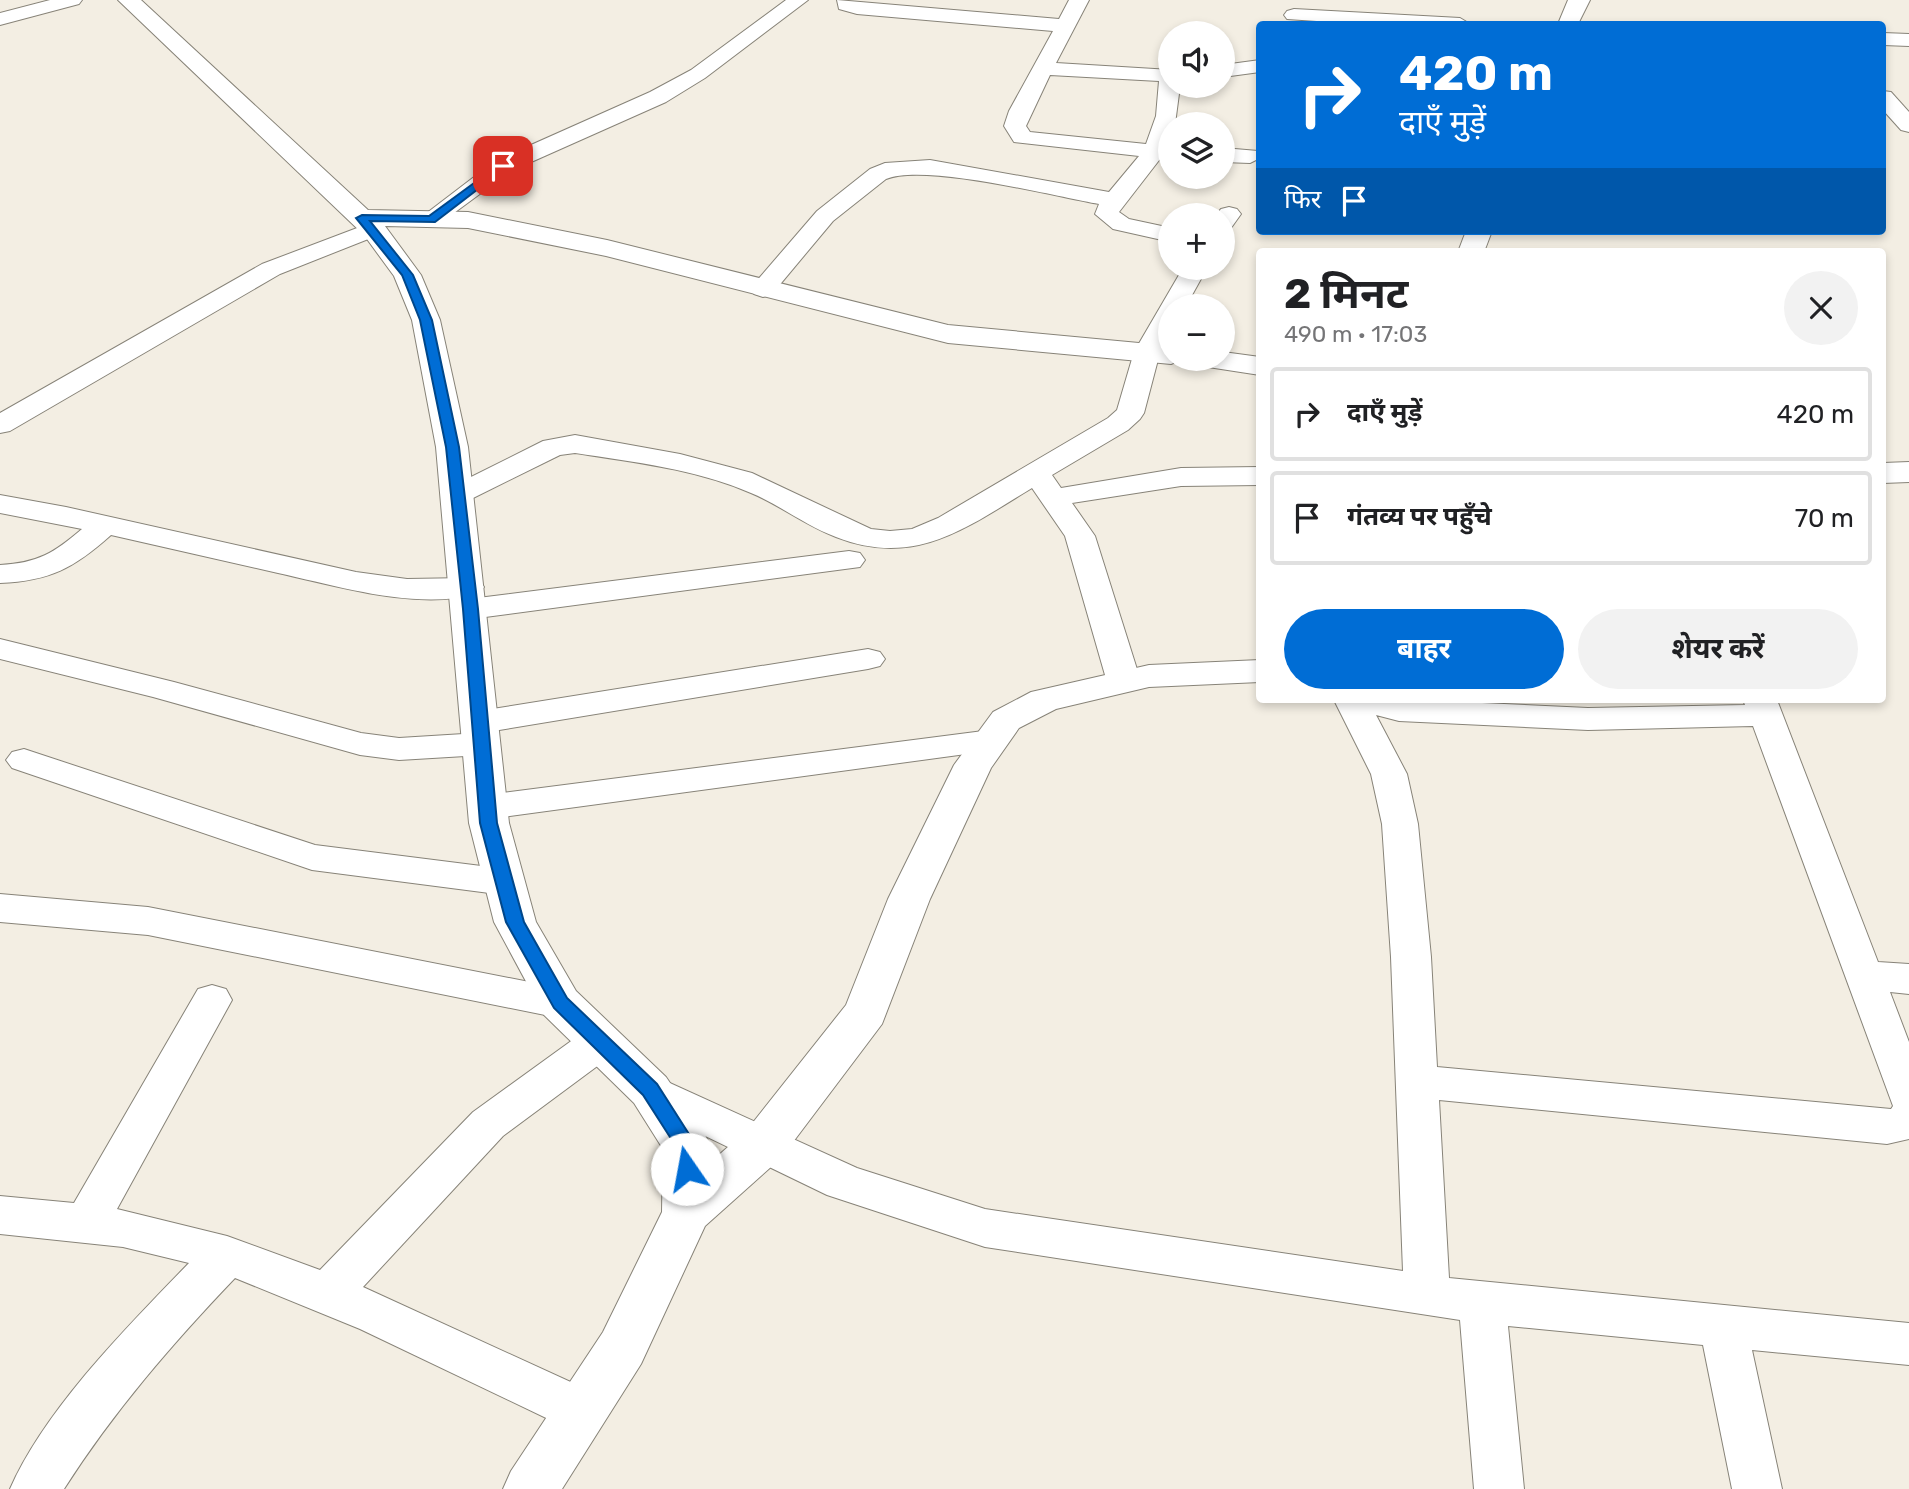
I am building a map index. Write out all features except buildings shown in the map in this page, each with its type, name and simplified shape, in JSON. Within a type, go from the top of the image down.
[{"type":"main road","points":[[128,0],[201,65],[367,224],[407,275],[426,320],[452,447],[469,598],[489,823],[515,922],[560,1003],[650,1090],[687,1147],[687,1212]]},
{"type":"main road","points":[[1570,21],[1580,0]]},
{"type":"main road","points":[[367,224],[431,219],[468,220],[607,248],[948,334],[1158,353]]},
{"type":"main road","points":[[1235,363],[1256,365]]},
{"type":"main road","points":[[1886,473],[1909,472]]},
{"type":"main road","points":[[531,1489],[622,1348],[687,1212],[764,1144],[866,1012],[909,899],[974,765],[1006,720],[1044,700],[1149,676],[1256,671]]},
{"type":"street","points":[[0,19],[72,0]]},
{"type":"street","points":[[1079,0],[1020,111],[1015,126],[1022,137],[1158,153]]},
{"type":"street","points":[[431,219],[503,166],[658,97],[822,4],[1066,26]]},
{"type":"street","points":[[1293,13],[1378,21]]},
{"type":"street","points":[[1886,39],[1909,40]]},
{"type":"street","points":[[1235,69],[1256,67]]},
{"type":"street","points":[[1044,68],[1158,75]]},
{"type":"street","points":[[1886,96],[1909,94]]},
{"type":"street","points":[[1886,99],[1909,125]]},
{"type":"street","points":[[1235,155],[1250,156]]},
{"type":"street","points":[[1158,157],[1108,209],[1110,218],[1121,224],[1158,232]]},
{"type":"street","points":[[763,289],[825,216],[878,174],[892,168],[930,167],[1115,200]]},
{"type":"street","points":[[0,425],[271,269],[367,224]]},
{"type":"street","points":[[1044,486],[1130,413],[1158,355]]},
{"type":"street","points":[[457,495],[553,447],[575,444],[744,480],[778,493],[840,548]]},
{"type":"street","points":[[0,504],[356,581],[469,598],[801,567],[840,548],[923,535],[981,506],[1044,486],[1180,475],[1228,473],[1256,476]]},
{"type":"street","points":[[1044,486],[1080,536],[1124,682]]},
{"type":"street","points":[[0,574],[44,570],[65,559],[104,525]]},
{"type":"street","points":[[801,567],[840,548]]},
{"type":"street","points":[[0,649],[360,744],[399,749],[868,659]]},
{"type":"street","points":[[1353,703],[1389,774],[1400,824],[1417,1081],[1427,1295]]},
{"type":"street","points":[[1371,703],[1399,710],[1588,719],[1763,708],[1909,1097]]},
{"type":"street","points":[[488,807],[991,741]]},
{"type":"street","points":[[24,760],[312,857],[505,882]]},
{"type":"street","points":[[0,908],[148,920],[560,1003]]},
{"type":"street","points":[[1863,975],[1909,979]]},
{"type":"street","points":[[86,1223],[212,1000]]},
{"type":"street","points":[[329,1292],[488,1124],[600,1042]]},
{"type":"street","points":[[1417,1081],[1887,1127],[1904,1124],[1909,1117]]},
{"type":"street","points":[[650,1090],[843,1182],[985,1228],[1482,1303],[1909,1344]]},
{"type":"street","points":[[0,1216],[86,1223],[161,1236],[226,1255],[329,1292],[582,1411]]},
{"type":"street","points":[[35,1489],[81,1419],[146,1339],[226,1255]]},
{"type":"street","points":[[1482,1303],[1499,1489]]},
{"type":"street","points":[[1723,1326],[1757,1489]]},
{"type":"route","points":[[503,166],[431,219],[362,218],[407,275],[426,320],[452,447],[489,823],[515,922],[560,1003],[650,1090],[687,1147],[687,1169]]}]
